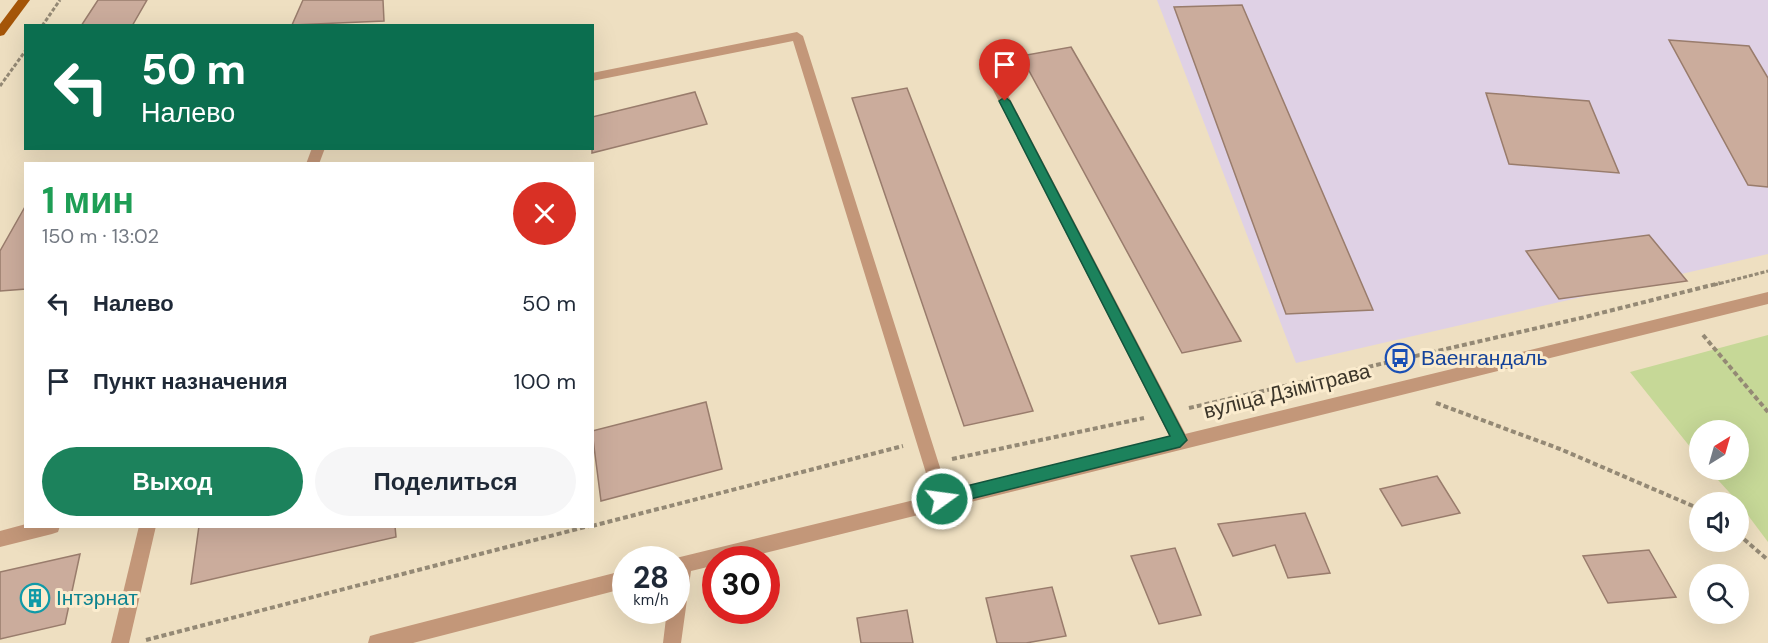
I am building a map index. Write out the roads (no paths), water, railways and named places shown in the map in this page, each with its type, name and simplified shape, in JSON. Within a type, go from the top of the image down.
[{"type":"main road","points":[[0,32],[24,0]]},
{"type":"street","points":[[594,77],[797,36],[942,499]]},
{"type":"street","points":[[994,80],[1180,440]]},
{"type":"street","name":"вуліца Дзімітрава","points":[[690,562],[1180,440],[1768,298]]},
{"type":"street","points":[[0,539],[44,528]]},
{"type":"street","points":[[120,643],[148,528]]},
{"type":"street","points":[[377,643],[612,583]]},
{"type":"street","points":[[672,643],[674,624]]},
{"type":"place","name":"Ваенгандаль","points":[[1400,358]]},
{"type":"place","name":"Інтэрнат","points":[[35,598]]}]
